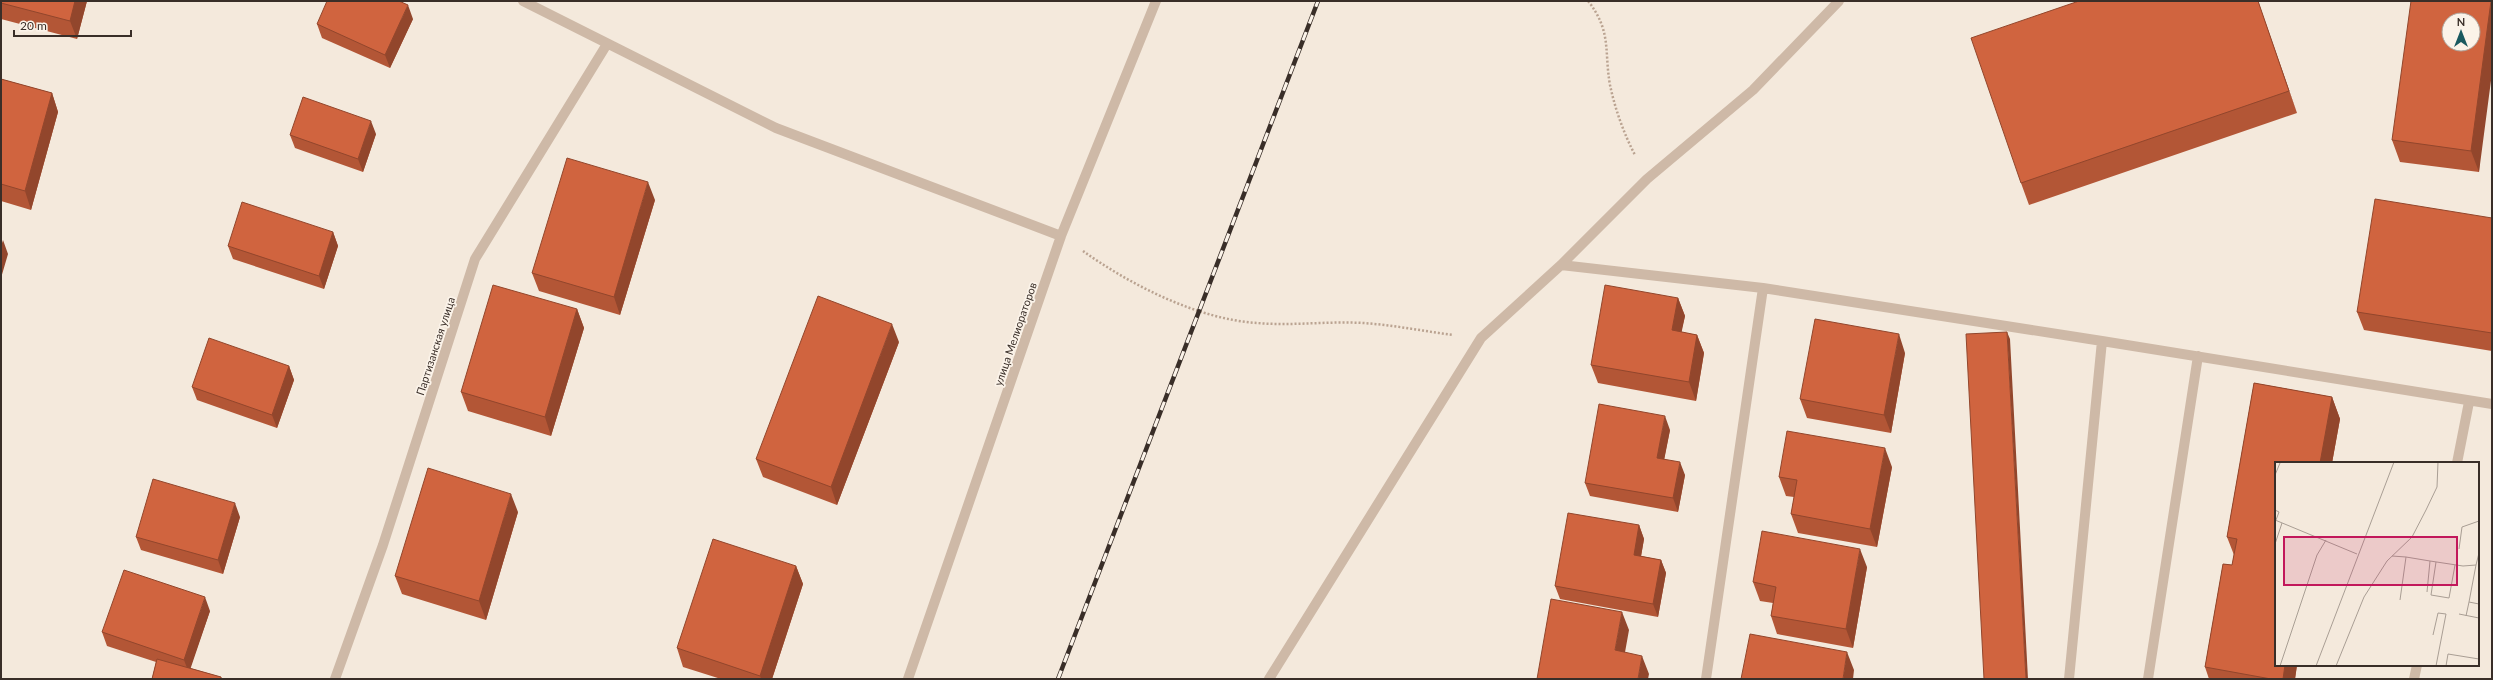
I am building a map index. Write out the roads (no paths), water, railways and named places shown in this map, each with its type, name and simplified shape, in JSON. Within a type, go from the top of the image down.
[{"type":"street","points":[[524,1],[776,128],[1062,236]]},
{"type":"street","name":"улица Мелиораторов","points":[[908,679],[1062,236],[1156,1]]},
{"type":"street","points":[[1269,679],[1481,338],[1561,265],[1647,179],[1753,90],[1839,1]]},
{"type":"street","name":"Партизанская улица","points":[[335,679],[383,545],[475,259],[607,44]]},
{"type":"street","points":[[1561,265],[1763,288],[2198,356],[2469,402],[2492,404]]},
{"type":"street","points":[[1706,679],[1763,288]]},
{"type":"street","points":[[2069,679],[2102,341]]},
{"type":"street","points":[[2148,679],[2198,356]]},
{"type":"street","points":[[2457,462],[2469,402]]},
{"type":"street","points":[[2414,679],[2417,666]]},
{"type":"railway","points":[[1058,679],[1318,1]]}]
